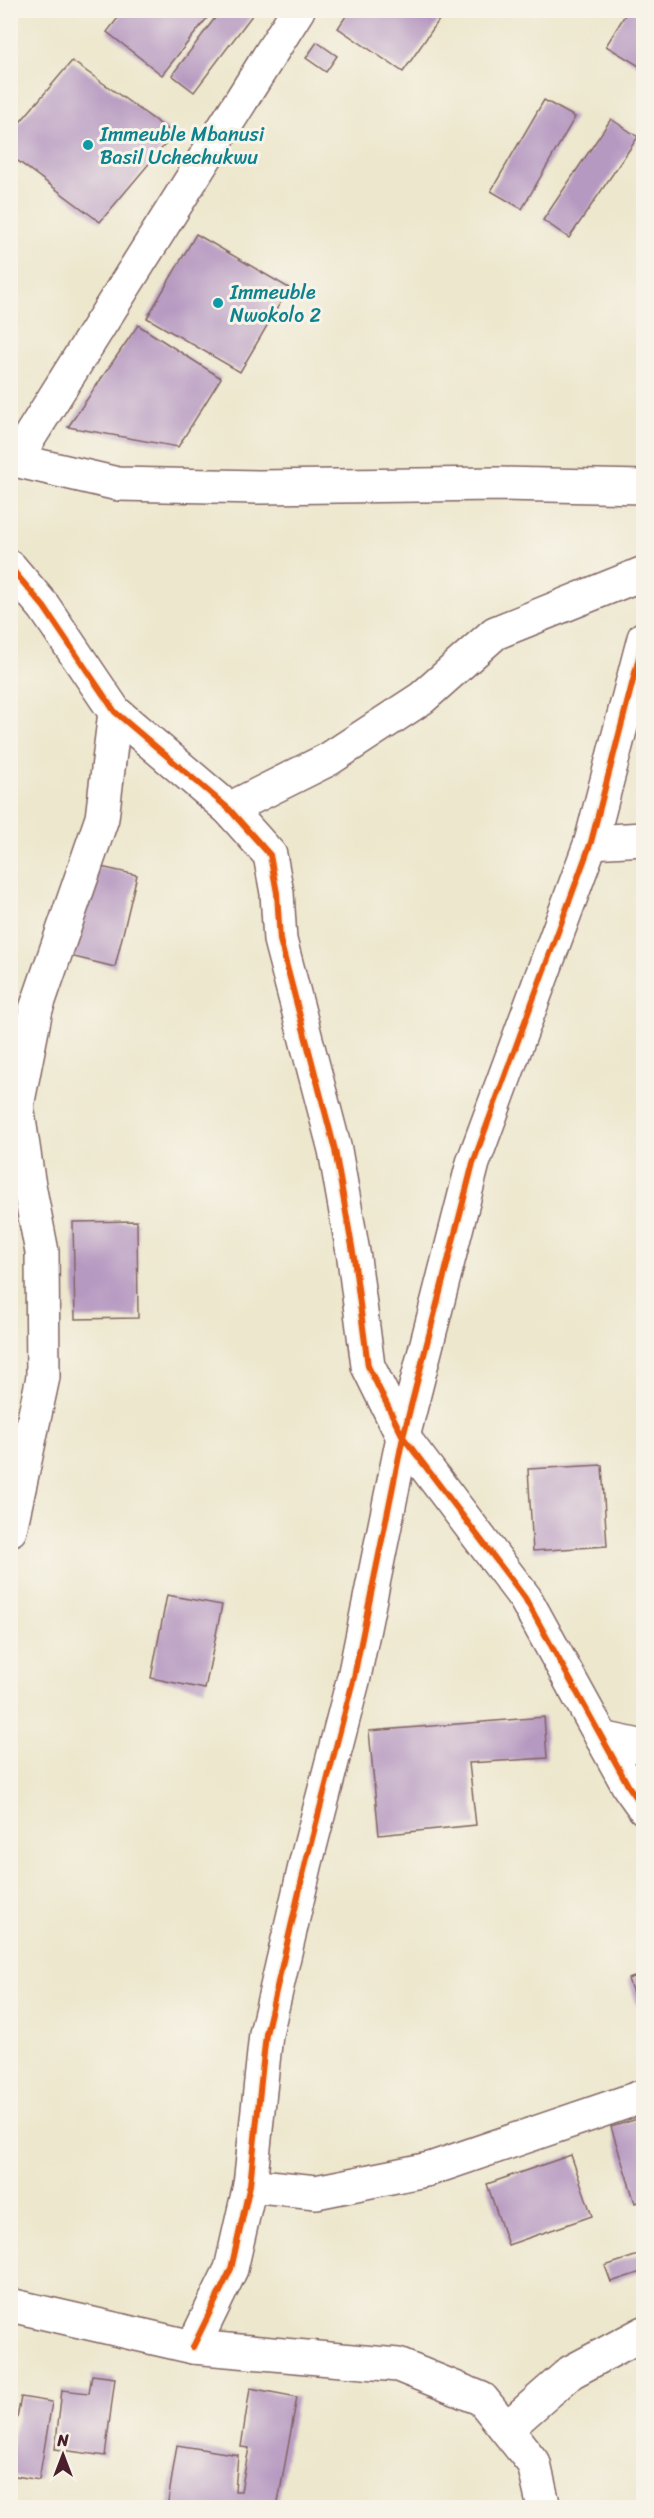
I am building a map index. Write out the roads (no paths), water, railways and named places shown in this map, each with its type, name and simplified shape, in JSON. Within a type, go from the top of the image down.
[{"type":"street","points":[[298,10],[13,460],[118,484],[259,487],[498,484],[644,487]]},
{"type":"street","points":[[10,567],[44,607],[115,712],[229,809],[270,855],[277,893],[280,940],[335,1150],[354,1258],[368,1366],[403,1437],[525,1598],[602,1738],[644,1808]]},
{"type":"street","points":[[229,809],[328,759],[422,698],[495,633],[644,573]]},
{"type":"street","points":[[192,2347],[231,2269],[250,2185],[266,2034],[306,1862],[354,1677],[403,1437],[473,1163],[591,842],[644,638]]},
{"type":"street","points":[[10,1530],[44,1377],[42,1252],[17,1106],[36,1009],[102,818],[115,712]]},
{"type":"street","points":[[591,842],[644,839]]},
{"type":"street","points":[[602,1738],[644,1747]]},
{"type":"street","points":[[250,2185],[316,2192],[430,2169],[644,2096]]},
{"type":"street","points":[[10,2305],[192,2347],[398,2365],[482,2399],[534,2464],[544,2508]]},
{"type":"street","points":[[506,2429],[571,2372],[644,2333]]},
{"type":"place","name":"Immeuble Mbanusi Basil Uchechukwu","points":[[88,145]]},
{"type":"place","name":"Immeuble Nwokolo 2","points":[[218,303]]}]
